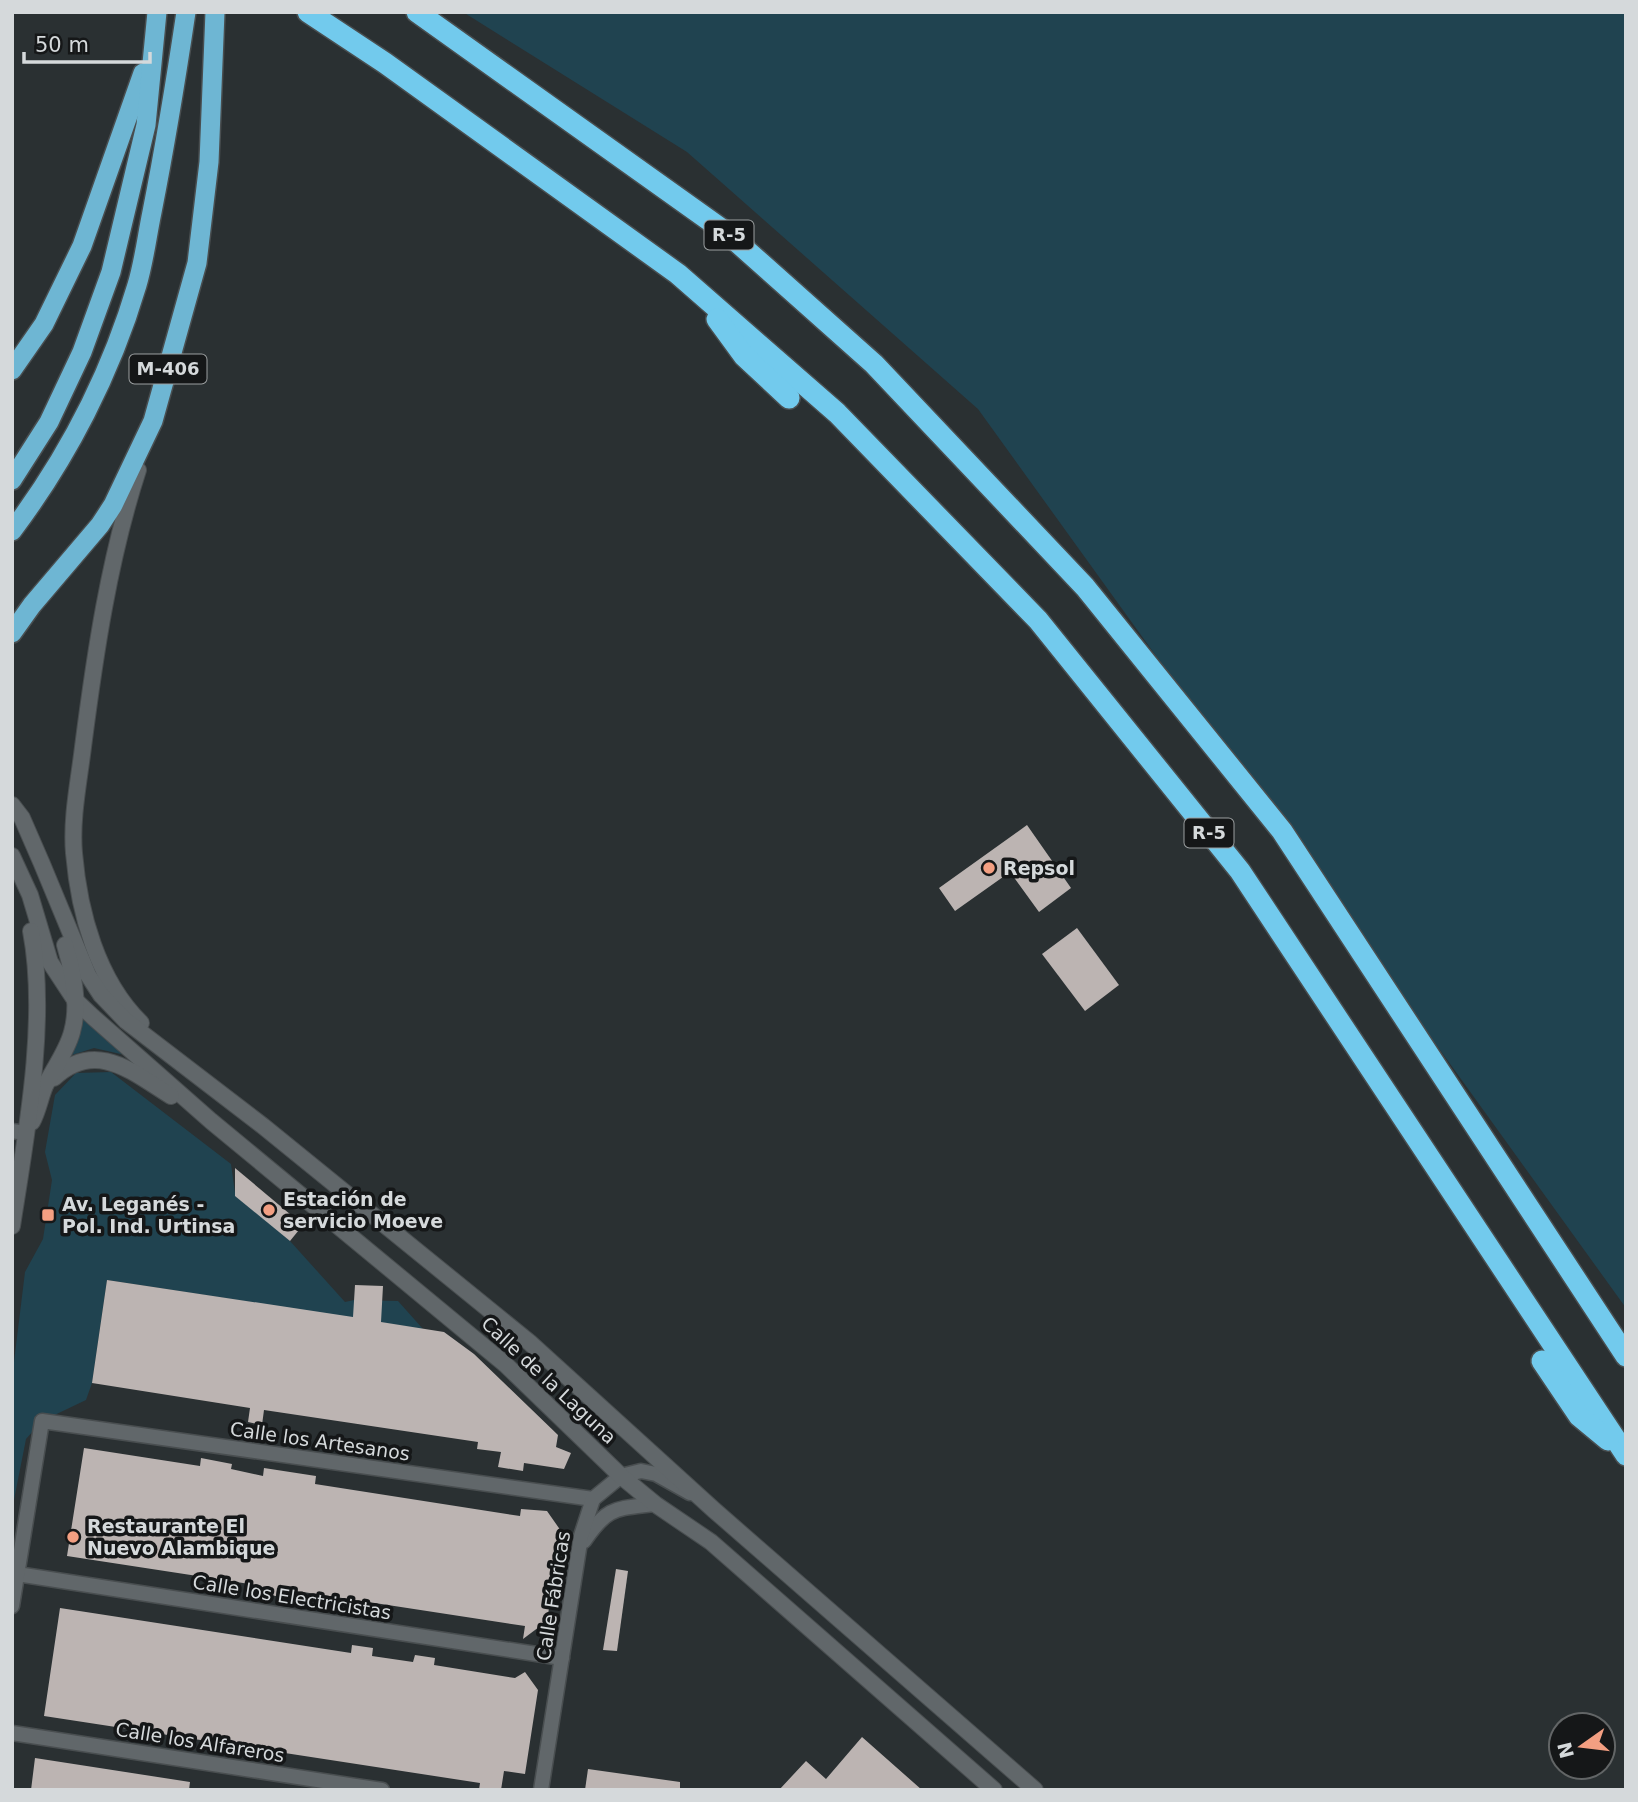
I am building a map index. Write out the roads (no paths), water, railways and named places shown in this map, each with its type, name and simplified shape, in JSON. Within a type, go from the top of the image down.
[{"type":"highway","points":[[12,480],[49,422],[82,352],[111,272],[146,125],[157,12]]},
{"type":"highway","name":"M-406","points":[[12,531],[40,494],[71,442],[107,366],[138,284],[168,131],[186,12]]},
{"type":"highway","name":"M-406","points":[[12,633],[32,605],[100,525],[113,505],[153,421],[197,263],[209,162],[215,12]]},
{"type":"highway","name":"R-5","points":[[307,12],[385,63],[678,274],[837,413],[1038,620],[1240,871],[1626,1455]]},
{"type":"highway","name":"R-5","points":[[417,12],[727,233],[874,364],[1085,587],[1282,831],[1626,1356]]},
{"type":"highway","points":[[12,370],[44,324],[82,246],[153,42]]},
{"type":"highway","points":[[695,289],[744,356],[789,398]]},
{"type":"highway","points":[[1542,1361],[1578,1416],[1626,1455]]},
{"type":"street","points":[[153,421],[119,534],[91,688],[73,850],[79,898],[103,969],[134,1016],[180,1061]]},
{"type":"street","points":[[12,805],[22,818],[43,864],[82,963],[101,995],[126,1021],[180,1061]]},
{"type":"street","points":[[12,857],[23,893],[37,979],[35,1051],[18,1132],[12,1226]]},
{"type":"street","name":"Calle de la Laguna","points":[[12,857],[30,895],[50,962],[75,1000],[211,1121],[505,1364],[621,1476],[655,1504],[711,1542],[994,1790]]},
{"type":"street","points":[[18,1132],[34,1119],[45,1087],[73,1031],[75,1000],[71,968],[43,864]]},
{"type":"street","points":[[45,1087],[66,1068],[81,1062],[102,1059],[120,1064],[211,1121]]},
{"type":"street","name":"Calle de la Laguna","points":[[180,1061],[369,1210],[529,1342],[1034,1790]]},
{"type":"street","name":"Calle los Artesanos","points":[[17,1574],[42,1421],[593,1499]]},
{"type":"street","points":[[593,1499],[621,1476],[641,1471],[656,1474],[709,1504]]},
{"type":"street","name":"Calle Fábricas","points":[[541,1790],[579,1548],[593,1499]]},
{"type":"street","points":[[579,1548],[606,1513],[622,1507],[655,1504]]},
{"type":"street","points":[[12,1606],[17,1574]]},
{"type":"street","name":"Calle los Electricistas","points":[[17,1574],[562,1658]]},
{"type":"street","name":"Calle los Alfareros","points":[[12,1733],[382,1790]]},
{"type":"place","name":"Repsol","points":[[989,868]]},
{"type":"place","name":"Estación de servicio Moeve","points":[[269,1210]]},
{"type":"place","name":"Av. Leganés - Pol. Ind. Urtinsa","points":[[48,1215]]},
{"type":"place","name":"Restaurante El Nuevo Alambique","points":[[73,1537]]}]
